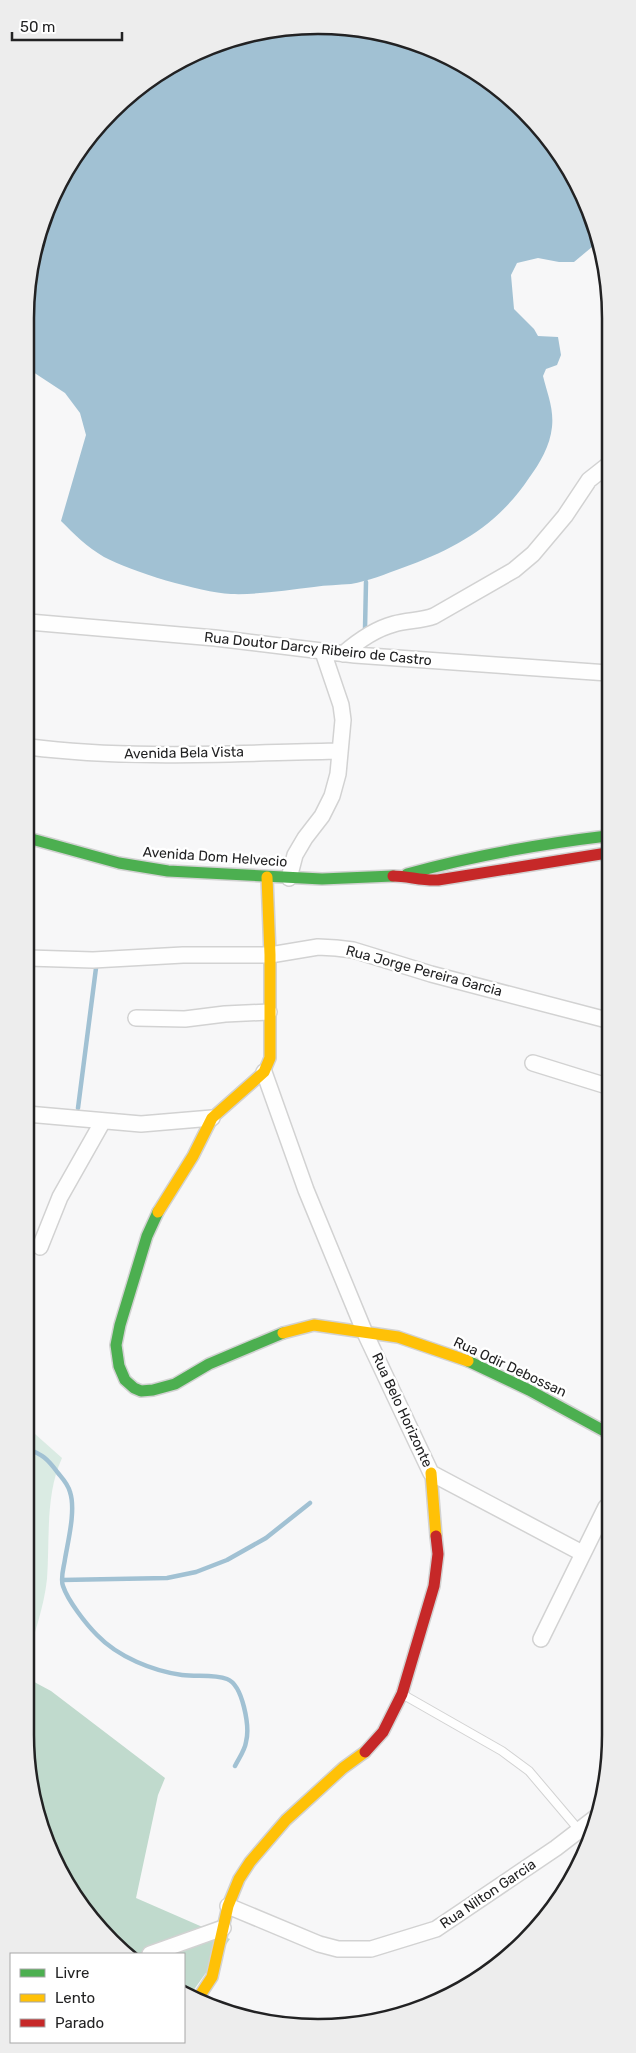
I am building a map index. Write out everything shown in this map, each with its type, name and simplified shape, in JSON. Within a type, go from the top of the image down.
[{"type":"street","points":[[342,654],[362,639],[386,627],[421,621],[434,616],[514,570],[533,554],[590,480],[602,470]]},
{"type":"street","name":"Rua Doutor Darcy Ribeiro de Castro","points":[[34,622],[215,638],[342,654],[602,672]]},
{"type":"street","points":[[290,878],[295,855],[322,816],[332,796],[338,774],[343,720],[341,705],[323,652]]},
{"type":"street","name":"Avenida Bela Vista","points":[[34,748],[72,752],[143,755],[340,751]]},
{"type":"street","points":[[402,876],[436,866],[565,841],[602,837]]},
{"type":"street","name":"Avenida Dom Helvecio","points":[[34,840],[118,863],[158,870],[322,879],[402,876]]},
{"type":"street","points":[[402,876],[423,881],[438,880],[602,854]]},
{"type":"street","points":[[34,1115],[141,1124],[168,1120],[212,1118],[264,1072],[270,1058],[270,954],[267,877]]},
{"type":"street","name":"Rua Jorge Pereira Garcia","points":[[34,958],[93,960],[183,955],[270,954],[318,947],[353,950],[430,974],[602,1019]]},
{"type":"street","points":[[136,1018],[185,1019],[225,1014],[269,1012]]},
{"type":"street","points":[[533,1063],[602,1084]]},
{"type":"street","name":"Rua Belo Horizonte","points":[[264,1072],[306,1190],[365,1333],[431,1474],[582,1554]]},
{"type":"street","name":"Rua Odir Debossan","points":[[212,1118],[193,1156],[158,1212],[147,1236],[120,1325],[116,1345],[119,1366],[125,1380],[134,1388],[141,1391],[153,1390],[175,1384],[209,1364],[274,1335],[314,1325],[398,1337],[465,1359],[529,1390],[602,1430]]},
{"type":"street","points":[[40,1247],[60,1197],[103,1121]]},
{"type":"street","points":[[201,1994],[212,1977],[228,1906],[239,1880],[250,1862],[286,1820],[343,1768],[368,1750],[383,1732],[402,1694],[434,1586],[438,1554],[431,1474]]},
{"type":"street","points":[[541,1639],[602,1515]]},
{"type":"street","name":"Rua Nilton Garcia","points":[[228,1906],[319,1944],[338,1949],[371,1949],[436,1929],[556,1848],[588,1823]]},
{"type":"street","points":[[153,1953],[223,1928]]},
{"type":"lane","points":[[402,1694],[502,1751],[528,1771],[579,1830]]},
{"type":"shaded area","points":[[34,1433],[62,1458],[53,1487],[49,1517],[46,1590],[34,1635]]},
{"type":"green space","points":[[34,1682],[51,1691],[165,1778],[158,1795],[136,1898],[230,1939],[193,1991],[185,1986],[185,1953],[136,1953],[117,1936],[92,1908],[63,1861],[43,1809],[34,1754]]},
{"type":"water","points":[[299,34],[355,36],[392,43],[427,55],[460,72],[491,92],[505,104],[544,145],[573,192],[593,244],[593,246],[574,262],[559,262],[538,258],[517,263],[511,275],[514,309],[534,329],[538,336],[558,337],[561,355],[557,365],[546,369],[543,376],[551,407],[552,420],[551,434],[541,460],[517,495],[489,523],[440,553],[370,579],[351,584],[262,593],[231,594],[184,585],[148,575],[104,557],[92,549],[61,521],[86,435],[80,413],[65,393],[34,373],[34,299],[36,281],[43,244],[63,192],[92,145],[117,117],[145,92],[192,63],[244,43]]},
{"type":"waterway","points":[[365,629],[366,582]]},
{"type":"waterway","points":[[78,1108],[96,968]]},
{"type":"waterway","points":[[34,1452],[48,1460],[68,1486],[72,1499],[72,1516],[62,1580],[65,1592],[73,1605],[105,1643],[137,1662],[171,1673],[187,1676],[216,1677],[227,1679],[233,1683],[244,1707],[247,1727],[245,1745],[235,1766]]},
{"type":"waterway","points":[[62,1580],[167,1578],[196,1572],[227,1560],[266,1538],[310,1503]]},
{"type":"traffic: fast","points":[[407,874],[506,851],[602,837]]},
{"type":"traffic: fast","points":[[34,840],[119,863],[168,871],[322,879],[393,876]]},
{"type":"traffic: fast","points":[[158,1212],[147,1236],[120,1325],[116,1345],[119,1366],[125,1380],[141,1391],[175,1384],[209,1364],[283,1333]]},
{"type":"traffic: fast","points":[[468,1361],[529,1390],[602,1430]]},
{"type":"traffic: slow","points":[[158,1212],[193,1156],[212,1118],[264,1072],[270,1058],[270,955],[267,877]]},
{"type":"traffic: slow","points":[[283,1333],[314,1325],[398,1337],[468,1361]]},
{"type":"traffic: slow","points":[[431,1473],[436,1536]]},
{"type":"traffic: slow","points":[[201,1994],[212,1977],[228,1906],[239,1879],[250,1862],[286,1820],[343,1768],[365,1752]]},
{"type":"traffic: jam","points":[[393,876],[438,880],[602,854]]},
{"type":"traffic: jam","points":[[365,1752],[383,1732],[402,1694],[434,1586],[438,1554],[436,1536]]}]
